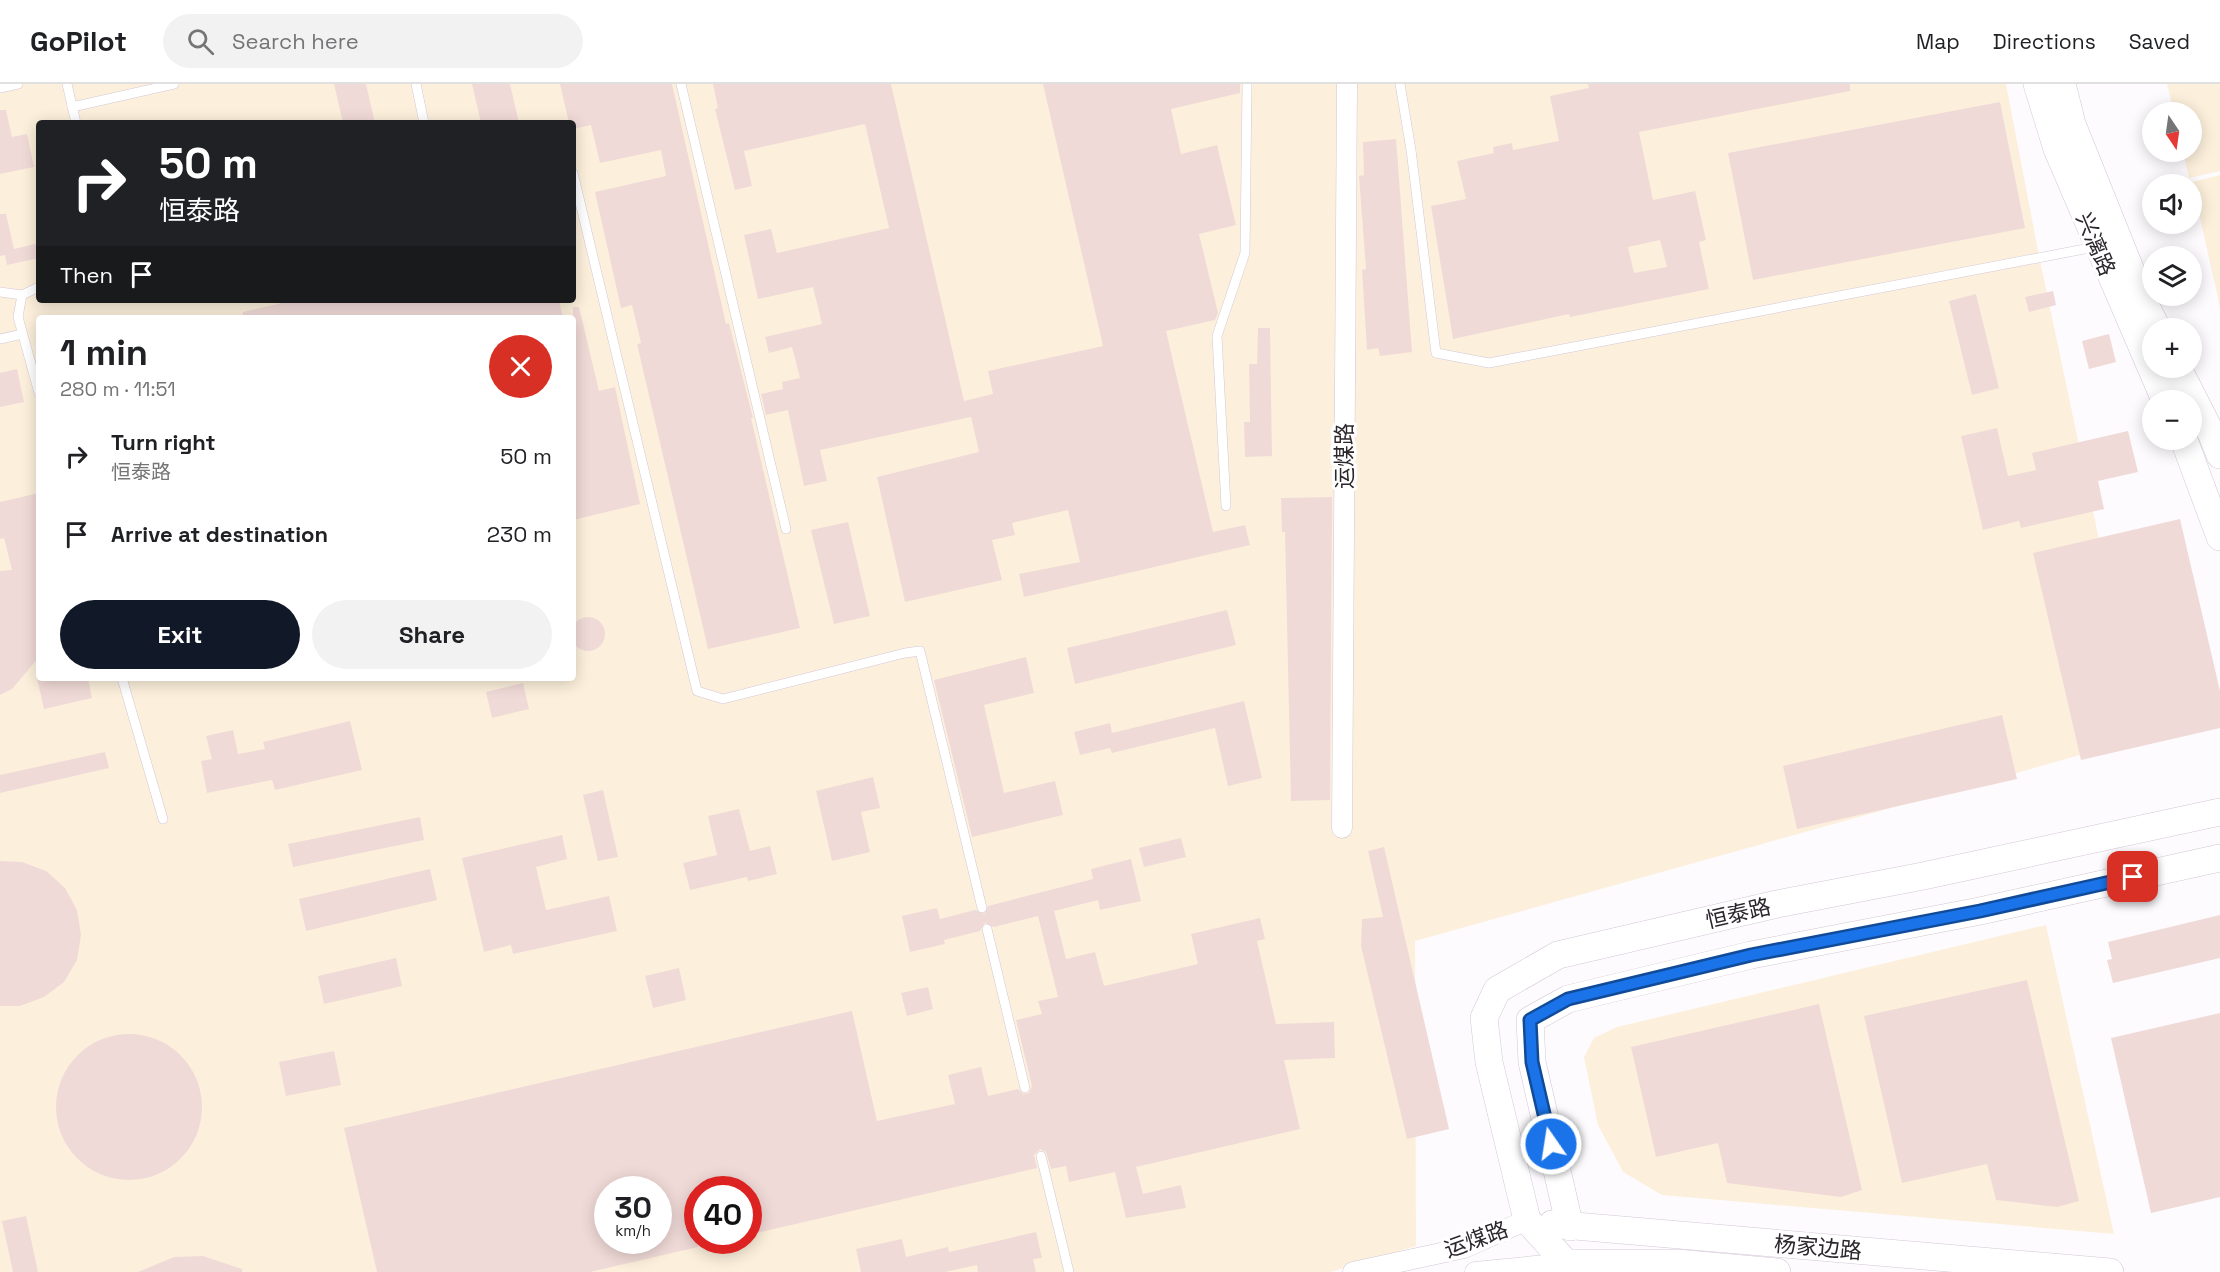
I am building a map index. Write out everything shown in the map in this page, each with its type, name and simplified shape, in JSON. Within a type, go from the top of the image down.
[{"type":"street","name":"运煤路","points":[[1342,828],[1347,84]]},
{"type":"street","name":"兴漓路","points":[[2037,84],[2057,148],[2161,390]]},
{"type":"street","name":"兴漓路","points":[[2062,84],[2072,124],[2152,318]]},
{"type":"street","points":[[2183,378],[2220,455]]},
{"type":"street","points":[[2188,450],[2220,537]]},
{"type":"street","name":"恒泰路","points":[[1527,1220],[1489,1062],[1484,1018],[1497,990],[1558,955],[1777,904],[1923,876],[2220,812]]},
{"type":"street","name":"恒泰路","points":[[1570,1227],[1532,1062],[1530,1020],[1568,999],[1751,955],[1980,911],[2220,858]]},
{"type":"street","name":"运煤路","points":[[1353,1272],[1464,1248],[1527,1220]]},
{"type":"street","points":[[1527,1220],[1568,1267]]},
{"type":"street","name":"杨家边路","points":[[1527,1220],[1570,1227],[2110,1272]]},
{"type":"street","name":"杨家边路","points":[[1568,1267],[1677,1263],[1777,1272]]},
{"type":"street","name":"运煤路","points":[[1475,1272],[1568,1267]]},
{"type":"lane","points":[[0,88],[18,84]]},
{"type":"lane","points":[[67,84],[75,120]]},
{"type":"lane","points":[[72,107],[174,84]]},
{"type":"lane","points":[[416,84],[423,120]]},
{"type":"lane","points":[[681,84],[786,529]]},
{"type":"lane","points":[[1226,506],[1216,336],[1245,254],[1247,84]]},
{"type":"lane","points":[[1400,84],[1411,150],[1436,353],[1489,363],[2097,246]]},
{"type":"lane","points":[[576,186],[697,691],[723,699],[905,652],[920,651],[982,908]]},
{"type":"lane","points":[[0,292],[22,295],[36,288]]},
{"type":"lane","points":[[22,295],[18,317],[36,383]]},
{"type":"lane","points":[[0,339],[22,334]]},
{"type":"lane","points":[[123,681],[163,819]]},
{"type":"lane","points":[[987,929],[1025,1088]]},
{"type":"lane","points":[[1041,1156],[1069,1272]]},
{"type":"shaded area","points":[[0,84],[2006,84],[2039,256],[2141,738],[1415,941],[1416,1246],[1331,1272],[0,1272]]},
{"type":"shaded area","points":[[2167,84],[2220,84],[2220,171],[2202,175],[2188,174],[2185,162],[2202,162],[2202,102],[2172,102]]},
{"type":"shaded area","points":[[2220,175],[2220,307],[2202,227],[2202,180]]},
{"type":"shaded area","points":[[2046,925],[2114,1234],[1662,1195],[1623,1172],[1598,1125],[1584,1057],[1594,1038],[1617,1027]]},
{"type":"building","points":[[334,84],[366,84],[374,120],[342,120]]},
{"type":"building","points":[[472,84],[510,84],[518,120],[480,120]]},
{"type":"building","points":[[560,84],[672,84],[726,324],[729,323],[753,418],[751,418],[800,628],[708,649],[637,344],[641,343],[632,305],[621,308],[595,192],[666,176],[661,150],[600,163],[591,125],[576,128],[576,120],[568,120]]},
{"type":"building","points":[[713,84],[891,84],[964,401],[993,394],[988,371],[1103,346],[1043,84],[1240,84],[1240,93],[1171,109],[1181,154],[1217,145],[1236,225],[1199,234],[1218,313],[1215,320],[1166,331],[1213,532],[1245,525],[1250,545],[1024,597],[1019,574],[1080,562],[1068,510],[1012,523],[1015,535],[992,540],[1002,580],[905,602],[877,477],[979,452],[971,417],[820,450],[827,481],[804,486],[788,410],[766,415],[761,394],[783,389],[782,382],[800,378],[792,347],[769,353],[765,337],[822,324],[813,287],[758,299],[744,235],[771,229],[777,253],[889,228],[865,124],[744,151],[752,186],[735,190],[715,109],[718,108]]},
{"type":"building","points":[[1588,84],[1850,84],[1850,91],[1639,132],[1653,200],[1695,191],[1706,240],[1699,242],[1709,289],[1570,317],[1569,314],[1453,339],[1431,206],[1466,199],[1457,161],[1494,153],[1493,147],[1512,143],[1513,150],[1559,141],[1550,96],[1589,88]],"holes":[[[1660,240],[1667,267],[1634,273],[1628,247]]]},
{"type":"building","points":[[2000,102],[2025,228],[1753,280],[1728,153]]},
{"type":"building","points":[[0,110],[6,110],[12,137],[27,134],[34,167],[0,174]]},
{"type":"building","points":[[1396,139],[1412,352],[1380,356],[1378,348],[1367,350],[1362,270],[1366,269],[1359,176],[1364,175],[1363,142]]},
{"type":"building","points":[[0,214],[6,214],[14,249],[36,244],[36,259],[7,265],[5,255],[0,256]]},
{"type":"building","points":[[2053,291],[2056,305],[2029,312],[2025,297]]},
{"type":"building","points":[[1976,294],[1999,388],[1972,395],[1949,301]]},
{"type":"building","points":[[282,303],[560,303],[562,315],[243,315],[243,312]]},
{"type":"building","points":[[573,307],[579,307],[599,391],[615,387],[640,504],[576,519],[576,315],[573,315]]},
{"type":"building","points":[[1258,328],[1270,328],[1272,456],[1245,457],[1244,422],[1250,422],[1249,364],[1257,364]]},
{"type":"building","points":[[2109,334],[2116,362],[2089,369],[2082,341]]},
{"type":"building","points":[[17,369],[24,402],[0,407],[0,373]]},
{"type":"building","points":[[1997,428],[2008,476],[2036,470],[2032,453],[2128,431],[2138,472],[2098,481],[2104,509],[2021,528],[2019,521],[1983,530],[1961,436]]},
{"type":"building","points":[[36,494],[36,661],[12,689],[0,695],[0,571],[12,570],[4,538],[0,539],[0,502]]},
{"type":"building","points":[[1332,497],[1330,800],[1291,801],[1285,532],[1282,532],[1281,498]]},
{"type":"building","points":[[2180,519],[2220,691],[2220,728],[2081,760],[2033,553]]},
{"type":"building","points":[[848,522],[870,616],[834,624],[811,530]]},
{"type":"building","points":[[1227,610],[1236,645],[1075,684],[1067,648]]},
{"type":"building","points":[[588,617],[600,622],[605,634],[600,646],[588,651],[576,646],[576,622]]},
{"type":"building","points":[[1026,657],[1034,693],[984,705],[1004,793],[1055,781],[1063,815],[972,837],[934,680]]},
{"type":"building","points":[[38,681],[89,681],[92,698],[44,709]]},
{"type":"building","points":[[523,683],[529,709],[492,718],[486,692]]},
{"type":"building","points":[[1244,701],[1262,778],[1228,786],[1215,728],[1112,753],[1110,748],[1080,755],[1074,732],[1110,723],[1112,733]]},
{"type":"building","points":[[2002,715],[2017,779],[1797,829],[1783,766]]},
{"type":"building","points":[[350,721],[362,770],[275,790],[272,780],[207,793],[201,761],[212,759],[206,736],[233,730],[238,754],[265,749],[263,742]]},
{"type":"building","points":[[105,752],[109,768],[0,793],[0,775]]},
{"type":"building","points":[[873,777],[880,808],[861,812],[870,852],[832,861],[816,791]]},
{"type":"building","points":[[603,790],[618,857],[598,861],[583,795]]},
{"type":"building","points":[[739,809],[750,851],[770,846],[777,874],[748,881],[747,877],[690,890],[683,863],[717,855],[708,816]]},
{"type":"building","points":[[420,817],[424,840],[293,867],[288,844]]},
{"type":"building","points":[[562,835],[567,859],[536,867],[546,910],[609,896],[617,931],[513,954],[511,945],[484,952],[462,858]]},
{"type":"building","points":[[1181,838],[1186,857],[1144,867],[1139,848]]},
{"type":"building","points":[[1384,847],[1449,1129],[1407,1139],[1361,946],[1362,919],[1383,917],[1368,851]]},
{"type":"building","points":[[1131,859],[1141,901],[1100,910],[1098,900],[1054,911],[1066,959],[1095,952],[1104,986],[1198,964],[1191,934],[1260,918],[1265,939],[1257,941],[1276,1024],[1334,1022],[1335,1058],[1284,1060],[1300,1129],[1136,1167],[1143,1194],[1181,1185],[1186,1208],[1126,1218],[1115,1172],[1069,1182],[1066,1166],[1051,1169],[1046,1152],[1040,1149],[1034,1155],[1037,1168],[762,1232],[762,1176],[684,1176],[684,1250],[672,1253],[672,1176],[594,1176],[594,1254],[668,1254],[590,1272],[377,1272],[344,1128],[852,1011],[877,1121],[955,1104],[948,1075],[981,1067],[988,1096],[1018,1089],[1023,1094],[1029,1093],[1032,1086],[1016,1020],[1042,1014],[1038,1001],[1058,997],[1038,916],[994,927],[985,923],[980,931],[944,940],[945,944],[910,952],[902,916],[937,908],[940,919],[975,910],[984,914],[988,906],[1093,879],[1091,869]]},
{"type":"building","points":[[0,861],[22,862],[46,871],[65,888],[77,910],[81,935],[77,960],[64,982],[44,997],[20,1006],[0,1006]]},
{"type":"building","points":[[430,869],[437,900],[306,931],[299,899]]},
{"type":"building","points":[[2220,915],[2220,958],[2113,983],[2107,960],[2112,959],[2108,942]]},
{"type":"building","points":[[396,958],[402,986],[324,1004],[318,976]]},
{"type":"building","points":[[679,968],[686,1000],[653,1008],[645,976]]},
{"type":"building","points":[[2027,980],[2079,1201],[2057,1207],[1996,1200],[1987,1164],[1902,1183],[1864,1016]]},
{"type":"building","points":[[928,987],[933,1009],[907,1016],[901,993]]},
{"type":"building","points":[[1819,1004],[1862,1190],[1841,1197],[1727,1183],[1718,1143],[1656,1157],[1631,1047]]},
{"type":"building","points":[[2220,1013],[2220,1197],[2151,1213],[2111,1038]]},
{"type":"building","points":[[129,1034],[157,1040],[180,1056],[196,1079],[202,1107],[196,1135],[180,1158],[157,1174],[129,1180],[101,1174],[78,1158],[62,1135],[56,1107],[62,1079],[78,1056],[101,1040]]},
{"type":"building","points":[[334,1051],[341,1085],[286,1096],[279,1062]]},
{"type":"building","points":[[26,1216],[38,1272],[13,1272],[2,1221]]},
{"type":"building","points":[[1036,1232],[1042,1258],[1033,1259],[1036,1272],[978,1272],[977,1265],[945,1272],[861,1272],[856,1249],[902,1239],[906,1257],[948,1247],[949,1252]]},
{"type":"building","points":[[203,1256],[242,1269],[242,1272],[138,1272],[174,1257]]},
{"type":"route","points":[[1551,1144],[1532,1062],[1530,1020],[1568,999],[1751,955],[1980,911],[2133,877]]}]
